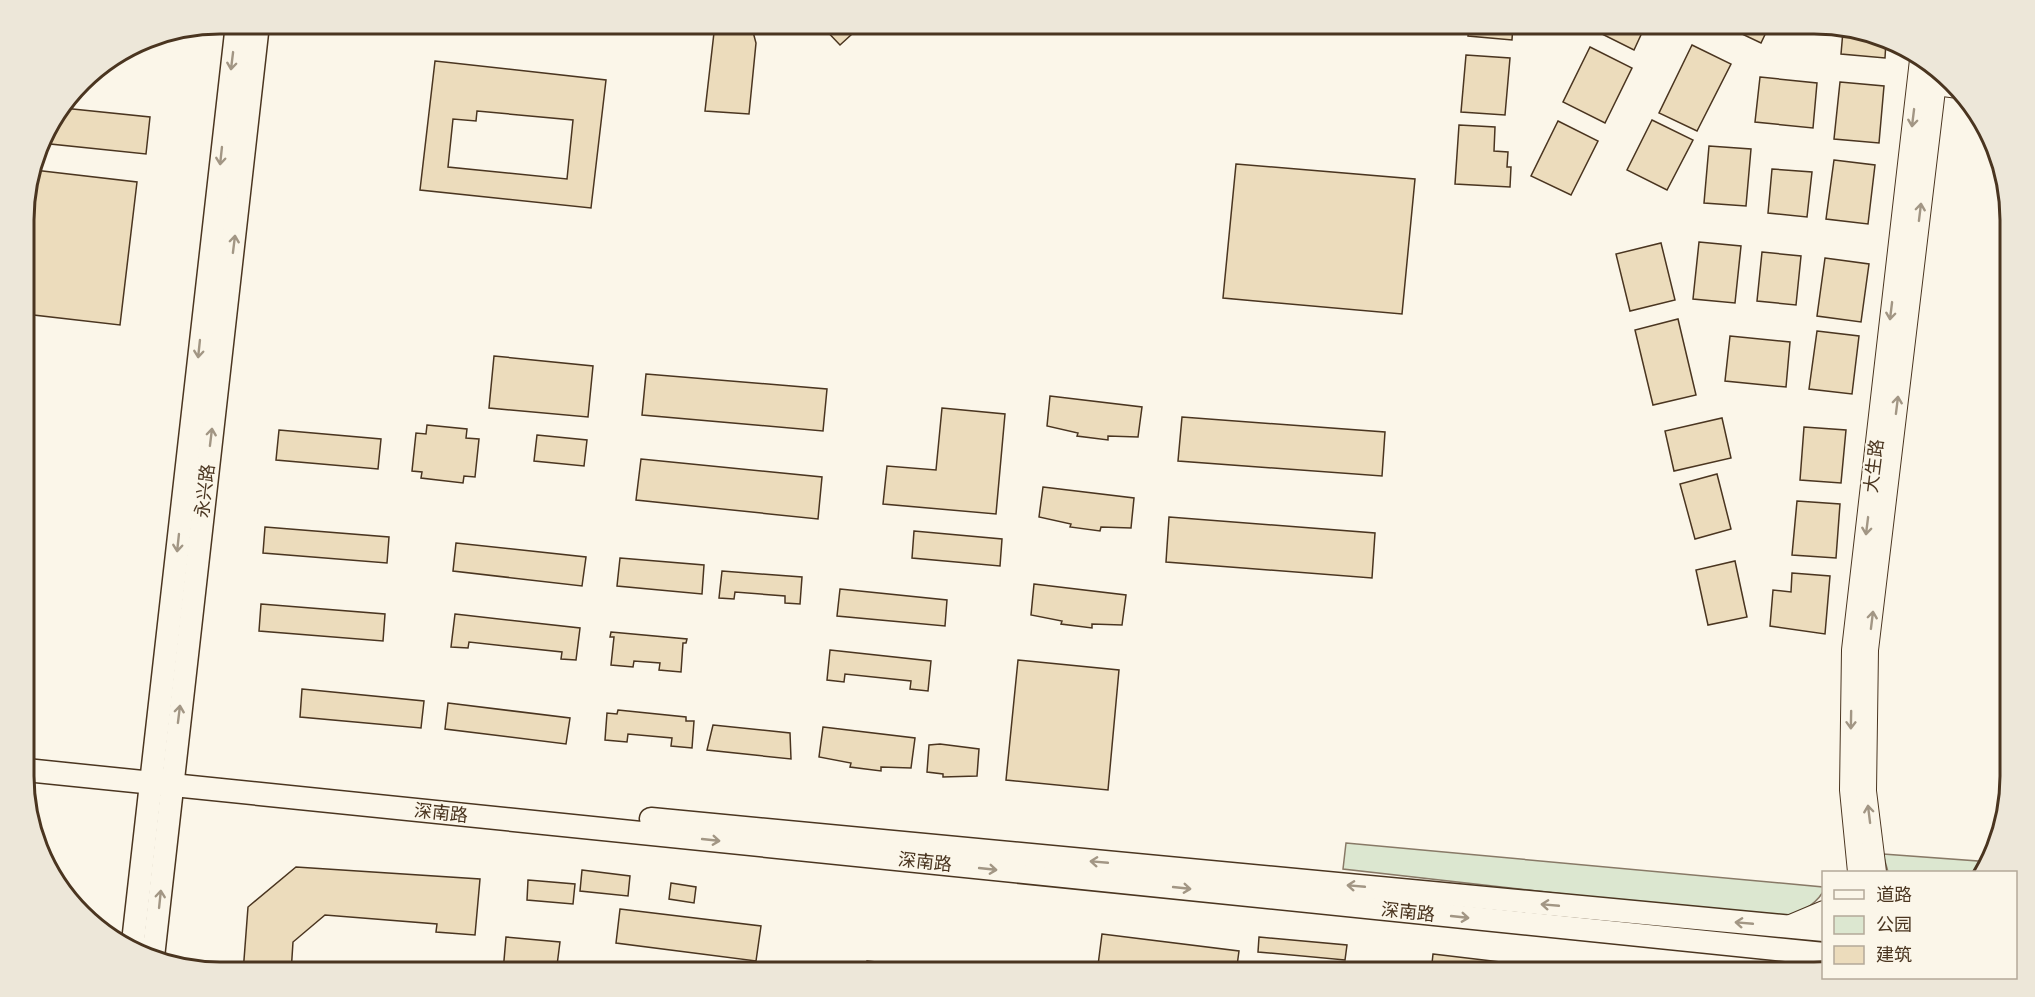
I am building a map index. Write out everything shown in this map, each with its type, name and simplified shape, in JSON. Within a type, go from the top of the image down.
[{"type":"main road","name":"永兴路","points":[[153,950],[162,778],[236,35]]},
{"type":"main road","name":"永兴路","points":[[134,941],[162,778],[257,35]]},
{"type":"main road","name":"深南路","points":[[35,758],[162,778],[1822,954]]},
{"type":"main road","name":"深南路","points":[[35,771],[162,778],[1822,930]]},
{"type":"street","name":"大生路","points":[[1855,867],[1850,790],[1852,650],[1929,82]]},
{"type":"street","name":"大生路","points":[[1876,871],[1866,791],[1868,650],[1929,82]]},
{"type":"street","points":[[1786,927],[1822,912]]},
{"type":"green space","points":[[1346,843],[1822,887],[1822,894],[1814,903],[1802,911],[1775,918],[1343,869]]},
{"type":"green space","points":[[1883,854],[1980,861],[1974,871],[1888,871]]},
{"type":"building","points":[[714,35],[754,35],[756,43],[749,114],[705,111]]},
{"type":"building","points":[[830,35],[851,35],[840,45]]},
{"type":"building","points":[[1468,35],[1512,35],[1512,40]]},
{"type":"building","points":[[1604,35],[1641,35],[1634,50]]},
{"type":"building","points":[[1744,35],[1765,35],[1761,43]]},
{"type":"building","points":[[1843,37],[1886,49],[1885,58],[1841,54]]},
{"type":"building","points":[[1692,45],[1731,64],[1697,131],[1659,113]]},
{"type":"building","points":[[1590,47],[1632,68],[1605,123],[1563,102]]},
{"type":"building","points":[[1466,55],[1510,58],[1505,115],[1461,112]]},
{"type":"building","points":[[435,61],[606,80],[591,208],[420,190]],"holes":[[[477,111],[573,120],[567,179],[448,167],[453,119],[476,121]]]},
{"type":"building","points":[[1760,77],[1817,83],[1813,128],[1755,122]]},
{"type":"building","points":[[1840,82],[1884,86],[1879,143],[1834,139]]},
{"type":"building","points":[[72,109],[150,117],[146,154],[51,144],[59,127]]},
{"type":"building","points":[[1652,120],[1693,140],[1667,190],[1627,170]]},
{"type":"building","points":[[1558,121],[1598,141],[1571,195],[1531,176]]},
{"type":"building","points":[[1459,125],[1495,127],[1494,151],[1508,152],[1507,167],[1511,167],[1510,187],[1455,184]]},
{"type":"building","points":[[1709,146],[1751,149],[1746,206],[1704,203]]},
{"type":"building","points":[[1834,160],[1875,165],[1868,224],[1826,219]]},
{"type":"building","points":[[1236,164],[1415,179],[1402,314],[1223,298]]},
{"type":"building","points":[[1772,169],[1812,172],[1807,217],[1768,213]]},
{"type":"building","points":[[41,171],[137,182],[120,325],[35,315],[35,208]]},
{"type":"building","points":[[1699,242],[1741,246],[1735,303],[1693,299]]},
{"type":"building","points":[[1661,243],[1675,300],[1630,311],[1616,254]]},
{"type":"building","points":[[1762,252],[1801,256],[1796,305],[1757,301]]},
{"type":"building","points":[[1825,258],[1869,264],[1861,322],[1817,316]]},
{"type":"building","points":[[1678,319],[1696,395],[1653,405],[1635,330]]},
{"type":"building","points":[[1817,331],[1859,336],[1852,394],[1809,389]]},
{"type":"building","points":[[1730,336],[1790,342],[1786,387],[1725,381]]},
{"type":"building","points":[[494,356],[593,366],[588,417],[489,408]]},
{"type":"building","points":[[646,374],[827,389],[823,431],[642,415]]},
{"type":"building","points":[[1050,396],[1142,407],[1138,437],[1108,436],[1108,440],[1077,436],[1078,433],[1047,426]]},
{"type":"building","points":[[942,408],[1005,414],[996,514],[883,504],[887,466],[936,470]]},
{"type":"building","points":[[1182,417],[1385,432],[1382,476],[1178,461]]},
{"type":"building","points":[[1722,418],[1731,458],[1674,471],[1665,431]]},
{"type":"building","points":[[427,425],[467,429],[466,438],[479,439],[475,477],[464,476],[463,483],[421,478],[422,472],[412,471],[416,433],[426,434]]},
{"type":"building","points":[[1804,427],[1846,430],[1841,483],[1800,480]]},
{"type":"building","points":[[279,430],[381,439],[378,469],[276,460]]},
{"type":"building","points":[[537,435],[587,440],[584,466],[534,461]]},
{"type":"building","points":[[641,459],[822,477],[818,519],[636,500]]},
{"type":"building","points":[[1717,474],[1731,529],[1695,539],[1680,484]]},
{"type":"building","points":[[1043,487],[1134,498],[1131,528],[1101,527],[1100,531],[1070,527],[1071,524],[1039,517]]},
{"type":"building","points":[[1797,501],[1840,504],[1836,558],[1792,555]]},
{"type":"building","points":[[1169,517],[1375,533],[1372,578],[1166,562]]},
{"type":"building","points":[[265,527],[389,537],[387,563],[263,553]]},
{"type":"building","points":[[914,531],[1002,539],[1000,566],[912,558]]},
{"type":"building","points":[[456,543],[586,557],[582,586],[453,571]]},
{"type":"building","points":[[620,558],[704,565],[702,594],[617,586]]},
{"type":"building","points":[[1735,561],[1747,617],[1708,625],[1696,570]]},
{"type":"building","points":[[722,571],[802,577],[800,604],[785,603],[785,596],[735,592],[734,599],[719,598]]},
{"type":"building","points":[[1792,573],[1830,576],[1825,634],[1770,626],[1773,590],[1791,592]]},
{"type":"building","points":[[1034,584],[1126,595],[1122,625],[1092,624],[1092,628],[1061,624],[1062,621],[1031,615]]},
{"type":"building","points":[[840,589],[947,600],[945,626],[837,616]]},
{"type":"building","points":[[261,604],[385,614],[383,641],[259,631]]},
{"type":"building","points":[[455,614],[580,628],[576,660],[561,659],[562,652],[469,642],[468,648],[451,647]]},
{"type":"building","points":[[611,632],[687,639],[686,643],[683,643],[681,672],[659,670],[660,663],[634,661],[633,667],[611,665],[614,637],[610,637]]},
{"type":"building","points":[[830,650],[931,661],[928,691],[910,689],[911,681],[845,674],[844,682],[827,680]]},
{"type":"building","points":[[1018,660],[1119,670],[1108,790],[1006,780]]},
{"type":"building","points":[[302,689],[424,701],[421,728],[300,717]]},
{"type":"building","points":[[448,703],[570,718],[566,744],[445,729]]},
{"type":"building","points":[[618,710],[686,717],[686,721],[694,721],[692,748],[671,746],[672,738],[628,734],[627,742],[605,740],[607,713],[617,714]]},
{"type":"building","points":[[713,725],[790,733],[791,759],[707,750]]},
{"type":"building","points":[[823,727],[915,738],[911,768],[881,767],[881,771],[850,767],[851,763],[819,757]]},
{"type":"building","points":[[940,744],[979,749],[977,776],[943,777],[943,774],[927,772],[929,745]]},
{"type":"building","points":[[296,867],[480,879],[475,935],[436,932],[437,924],[325,915],[293,942],[292,962],[244,962],[248,907]]},
{"type":"building","points":[[582,870],[630,876],[628,896],[580,891]]},
{"type":"building","points":[[528,880],[575,884],[573,904],[527,900]]},
{"type":"building","points":[[671,883],[696,887],[694,903],[669,899]]},
{"type":"building","points":[[620,909],[761,926],[756,961],[616,943]]},
{"type":"building","points":[[1102,934],[1239,951],[1238,962],[1098,962]]},
{"type":"building","points":[[506,937],[560,942],[557,962],[504,962]]},
{"type":"building","points":[[1259,937],[1347,945],[1345,960],[1258,952]]},
{"type":"building","points":[[1433,954],[1500,962],[1432,962]]}]
